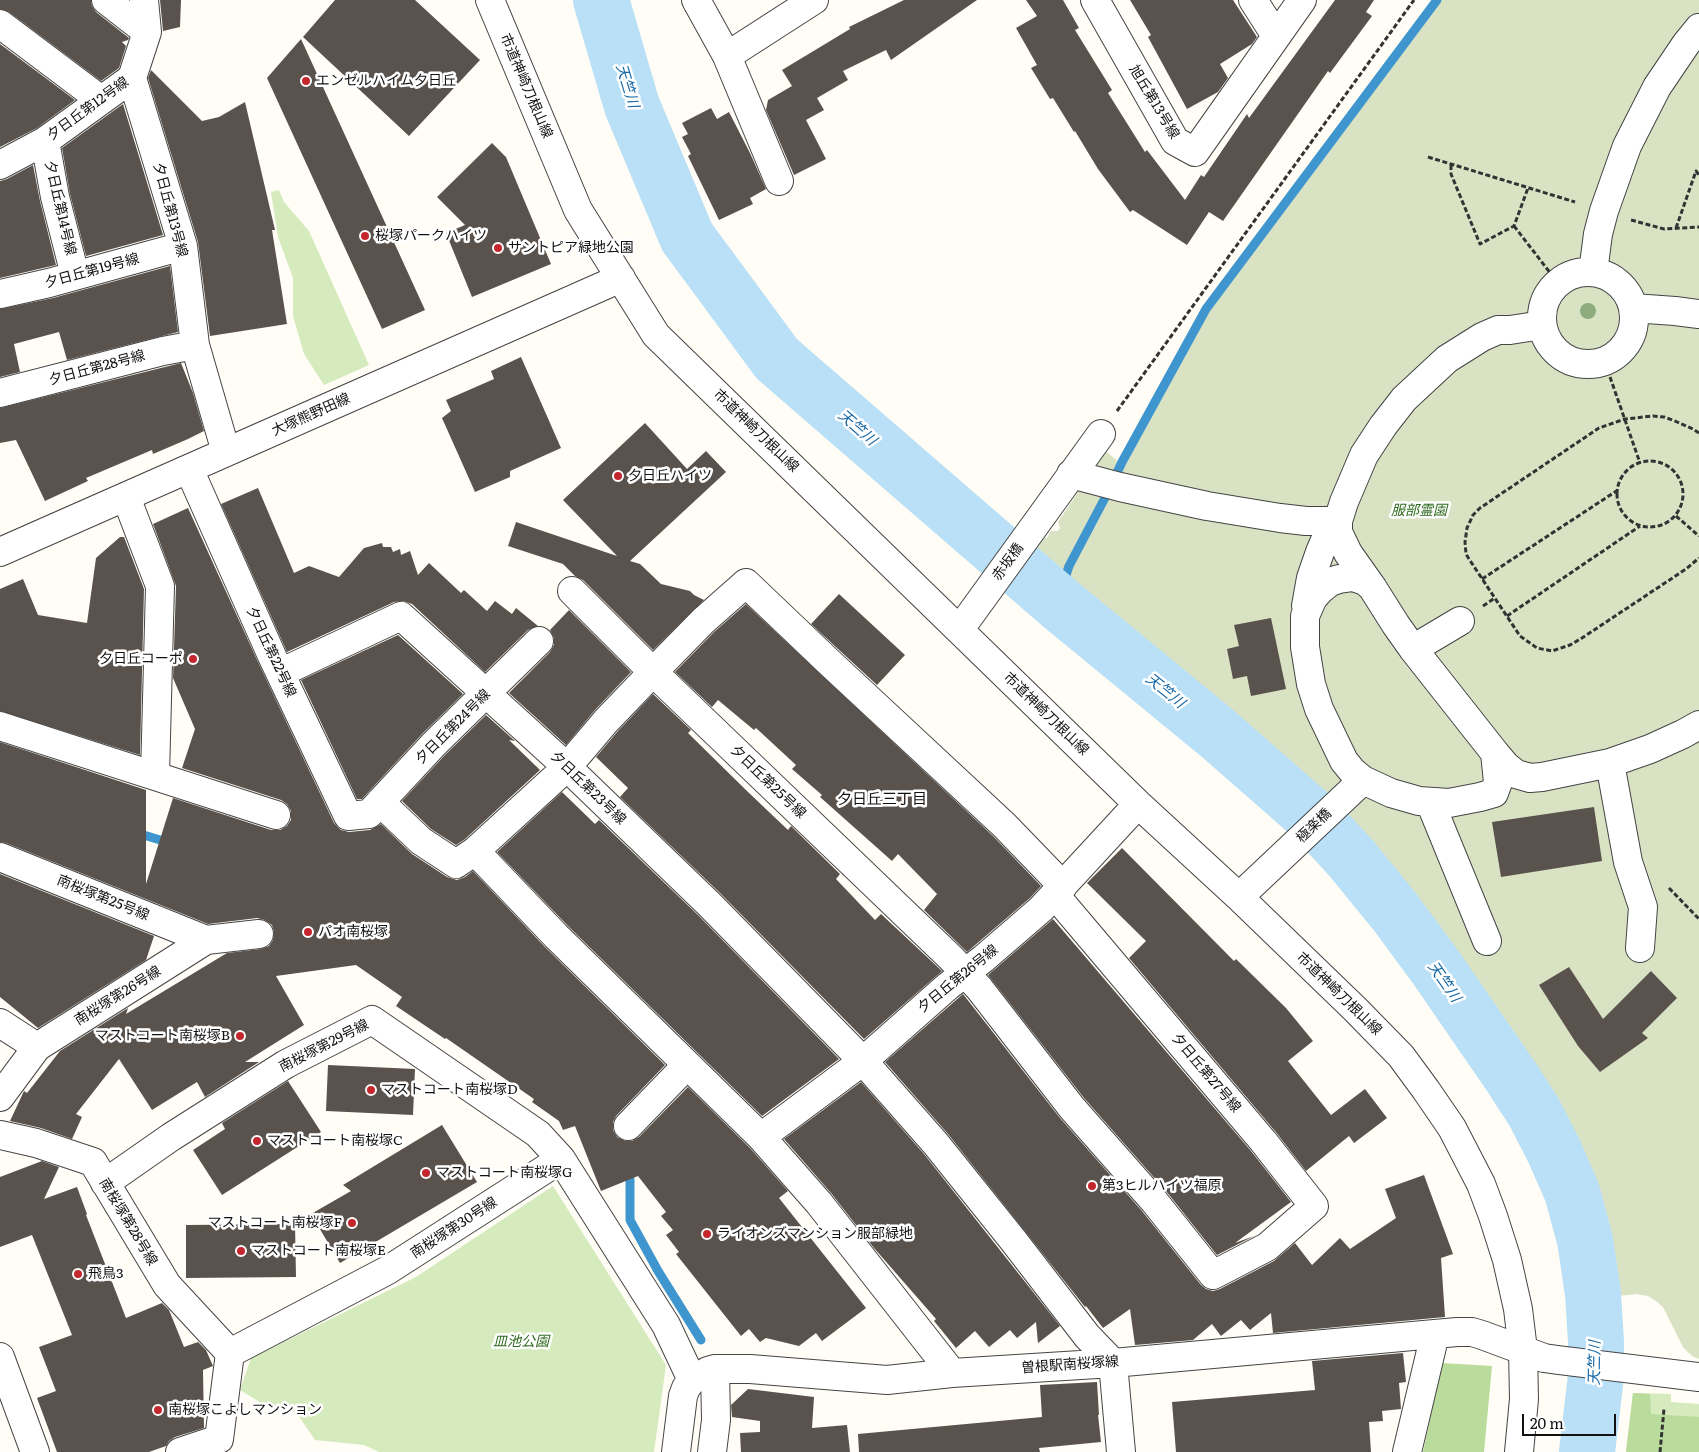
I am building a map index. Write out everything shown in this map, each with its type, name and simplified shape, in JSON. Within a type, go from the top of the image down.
[{"type":"street","points":[[106,0],[147,32]]},
{"type":"street","name":"夕日丘第12号線","points":[[0,164],[45,141],[132,78],[147,32],[144,0]]},
{"type":"street","name":"市道神崎刀根山線","points":[[490,0],[578,210],[656,335],[1138,804],[1239,897],[1389,1042],[1401,1056],[1452,1128],[1481,1184],[1496,1223],[1513,1286],[1523,1350],[1523,1414],[1519,1452]]},
{"type":"street","points":[[696,0],[727,56],[779,181]]},
{"type":"street","points":[[727,56],[814,0]]},
{"type":"street","name":"旭丘第13号線","points":[[1095,0],[1174,141],[1195,152],[1302,0]]},
{"type":"street","points":[[1253,0],[1276,36]]},
{"type":"street","points":[[0,24],[101,100]]},
{"type":"street","points":[[1593,272],[1598,234],[1624,153],[1645,109],[1665,74],[1699,28]]},
{"type":"street","name":"夕日丘第13号線","points":[[132,78],[183,246],[195,345],[226,452]]},
{"type":"street","name":"夕日丘第14号線","points":[[45,141],[55,197],[75,275]]},
{"type":"street","name":"夕日丘第19号線","points":[[0,294],[183,246]]},
{"type":"street","points":[[1580,272],[1593,272],[1607,276],[1619,284],[1628,295],[1633,308],[1634,322],[1631,334],[1625,346],[1616,355],[1607,370],[1564,359],[1554,350],[1546,338],[1542,325],[1542,310],[1548,295],[1558,283],[1568,276],[1580,272]]},
{"type":"street","name":"大塚熊野田線","points":[[0,552],[621,278]]},
{"type":"street","points":[[1633,308],[1699,314]]},
{"type":"street","points":[[1542,325],[1498,330],[1482,337],[1447,359],[1416,387],[1392,413],[1372,441],[1355,475],[1338,521],[1326,538],[1311,578],[1305,616],[1305,647],[1318,709],[1344,761],[1353,772],[1354,788],[1391,793],[1430,802],[1449,803],[1480,798],[1542,777],[1610,763],[1650,749],[1699,725]]},
{"type":"street","name":"夕日丘第28号線","points":[[0,393],[163,351],[195,345]]},
{"type":"street","name":"赤坂橋","points":[[960,629],[1101,434]]},
{"type":"street","name":"夕日丘第22号線","points":[[189,468],[280,673],[348,816],[375,808]]},
{"type":"street","points":[[1071,474],[1207,506],[1306,521],[1338,521]]},
{"type":"street","points":[[126,496],[160,586],[155,775]]},
{"type":"street","points":[[1338,521],[1338,532],[1348,554],[1372,587],[1396,626],[1495,753],[1516,774],[1530,778],[1542,777]]},
{"type":"street","points":[[1305,616],[1313,598],[1330,582],[1353,577],[1372,587]]},
{"type":"street","points":[[375,808],[421,842],[456,864],[475,851],[567,767],[606,721],[653,672],[703,621],[746,582],[1004,825],[1059,890]]},
{"type":"street","name":"夕日丘第25号線","points":[[572,591],[653,672],[965,973],[979,988],[1072,1108],[1154,1202],[1213,1275],[1267,1246]]},
{"type":"street","name":"夕日丘第23号線","points":[[280,673],[402,616],[567,767],[709,904],[863,1061],[942,1152],[1087,1336],[1112,1362]]},
{"type":"street","points":[[1413,649],[1460,621]]},
{"type":"street","name":"夕日丘第24号線","points":[[375,808],[434,744],[539,641]]},
{"type":"street","points":[[0,726],[276,814]]},
{"type":"street","points":[[1494,793],[1498,782],[1495,753]]},
{"type":"street","points":[[1610,763],[1628,862],[1643,907],[1640,948]]},
{"type":"street","name":"極楽橋","points":[[1239,897],[1354,788]]},
{"type":"street","points":[[1430,802],[1487,941]]},
{"type":"street","name":"夕日丘第26号線","points":[[761,1137],[863,1061],[912,1016],[1041,909],[1138,804]]},
{"type":"street","points":[[475,851],[556,936],[761,1137],[819,1203],[952,1373]]},
{"type":"street","name":"南桜塚第25号線","points":[[0,857],[206,940]]},
{"type":"street","name":"夕日丘第27号線","points":[[1059,890],[1314,1206],[1267,1246]]},
{"type":"street","name":"南桜塚第26号線","points":[[0,1097],[37,1047],[206,940],[259,934]]},
{"type":"street","name":"南桜塚第29号線","points":[[105,1183],[171,1137],[286,1064],[372,1020],[538,1134],[561,1159]]},
{"type":"street","points":[[0,1022],[37,1047]]},
{"type":"street","points":[[628,1126],[687,1065]]},
{"type":"street","name":"南桜塚第28号線","points":[[0,1135],[36,1143],[93,1162],[167,1285],[230,1353]]},
{"type":"street","points":[[561,1159],[666,1325],[704,1374],[716,1420],[712,1452]]},
{"type":"street","name":"南桜塚第30号線","points":[[230,1353],[388,1270],[561,1159]]},
{"type":"street","name":"曽根駅南桜塚線","points":[[704,1374],[750,1369],[878,1380],[1472,1332],[1544,1358],[1699,1377]]},
{"type":"street","points":[[1407,1452],[1435,1334]]},
{"type":"street","points":[[180,1452],[218,1439],[230,1353]]},
{"type":"street","points":[[0,1357],[35,1452]]},
{"type":"street","points":[[1112,1362],[1121,1452]]},
{"type":"street","points":[[676,1452],[683,1396],[704,1374]]},
{"type":"path","points":[[1101,434],[1414,0]]},
{"type":"path","points":[[1428,157],[1664,229],[1699,227]]},
{"type":"path","points":[[1451,164],[1451,174],[1480,244],[1514,226],[1528,188]]},
{"type":"path","points":[[1676,228],[1696,171],[1699,175]]},
{"type":"path","points":[[1514,226],[1558,283]]},
{"type":"path","points":[[1607,370],[1640,463]]},
{"type":"path","points":[[1699,433],[1684,424],[1664,417],[1645,416],[1624,419],[1599,428],[1480,508],[1470,521],[1465,542],[1466,554],[1520,636],[1531,645],[1552,651],[1582,638],[1686,569],[1699,558]]},
{"type":"path","points":[[1651,461],[1671,468],[1678,475],[1683,485],[1684,496],[1676,516],[1666,524],[1660,526],[1640,526],[1631,521],[1621,510],[1618,490],[1621,478],[1634,465],[1651,461]]},
{"type":"path","points":[[1482,579],[1618,490]]},
{"type":"path","points":[[1676,516],[1699,536]]},
{"type":"path","points":[[1507,616],[1640,526]]},
{"type":"path","points":[[1660,1452],[1664,1409]]},
{"type":"green space","name":"服部霊園","points":[[1442,0],[1699,0],[1699,1359],[1692,1356],[1683,1347],[1663,1307],[1656,1301],[1648,1296],[1636,1294],[1610,1297],[1601,1237],[1591,1197],[1571,1146],[1551,1106],[1516,1053],[1409,904],[1320,795],[1092,601],[1029,551],[1039,536],[1047,538],[1051,531],[1058,531],[1060,528],[1058,522],[1106,451],[1123,466],[1209,311]]},
{"type":"green space","points":[[279,190],[284,202],[309,231],[369,365],[324,385],[304,354],[293,316],[293,278],[278,237],[271,192]]},
{"type":"green space","name":"皿池公園","points":[[553,1186],[666,1365],[654,1452],[379,1452],[364,1445],[315,1440],[296,1412],[271,1409],[240,1390],[251,1358],[416,1277]]},
{"type":"green space","points":[[1442,1363],[1492,1366],[1484,1452],[1423,1452]]},
{"type":"green space","points":[[1633,1393],[1671,1394],[1671,1402],[1699,1404],[1699,1452],[1626,1452]]},
{"type":"green space","points":[[1633,1393],[1650,1394],[1651,1414],[1699,1417],[1699,1452],[1626,1452]]},
{"type":"building","points":[[0,0],[91,0],[96,12],[129,38],[122,42],[126,46],[119,68],[101,81],[9,12],[0,9]]},
{"type":"building","points":[[160,0],[181,0],[180,27],[163,31]]},
{"type":"building","points":[[335,0],[415,0],[480,60],[409,136],[303,37]]},
{"type":"building","points":[[904,0],[977,0],[891,60],[886,50],[843,71],[848,80],[817,98],[824,110],[806,120],[826,159],[794,175],[766,110],[768,100],[792,86],[782,70],[850,29],[849,27]]},
{"type":"building","points":[[1026,0],[1063,0],[1079,28],[1075,30],[1112,90],[1108,93],[1145,152],[1147,150],[1185,200],[1201,175],[1204,177],[1247,114],[1249,118],[1335,0],[1374,0],[1366,12],[1372,16],[1330,73],[1328,71],[1223,221],[1209,212],[1187,245],[1133,210],[1130,212],[1098,169],[1053,98],[1050,99],[1031,68],[1037,65],[1016,28],[1037,16]]},
{"type":"building","points":[[1130,0],[1233,0],[1257,37],[1252,44],[1220,64],[1228,78],[1218,92],[1187,109],[1148,37],[1151,35]]},
{"type":"building","name":"桜塚パークハイツ","points":[[301,39],[425,310],[382,329],[267,78]]},
{"type":"building","points":[[0,44],[75,100],[37,128],[0,147]]},
{"type":"building","points":[[151,70],[202,121],[219,117],[245,102],[275,230],[272,230],[287,324],[210,336],[198,242],[148,78]]},
{"type":"building","points":[[123,104],[163,235],[86,256],[70,194],[62,148]]},
{"type":"building","points":[[711,108],[717,119],[729,112],[766,189],[750,198],[753,204],[719,220],[688,156],[691,154],[682,137],[688,134],[682,123]]},
{"type":"building","name":"サントピア緑地公園","points":[[492,143],[506,157],[551,264],[472,297],[446,233],[465,225],[437,197]]},
{"type":"building","points":[[33,165],[56,265],[0,278],[0,181]]},
{"type":"building","points":[[170,266],[178,332],[67,360],[59,332],[14,344],[20,372],[0,377],[0,309],[53,298]]},
{"type":"building","points":[[521,357],[561,448],[510,471],[510,477],[475,492],[442,418],[451,411],[446,400],[494,379],[491,371]]},
{"type":"building","points":[[181,363],[193,393],[204,431],[188,439],[153,454],[152,450],[86,478],[88,481],[45,501],[16,440],[0,443],[0,408]]},
{"type":"building","points":[[645,423],[687,469],[706,451],[726,472],[630,561],[640,564],[661,584],[690,591],[704,600],[653,650],[583,580],[575,576],[563,564],[508,546],[516,522],[617,556],[563,500]]},
{"type":"building","points":[[258,488],[294,573],[309,566],[339,577],[364,548],[382,543],[383,547],[391,547],[393,552],[400,549],[401,555],[410,551],[418,575],[429,563],[461,593],[464,590],[487,611],[495,601],[512,614],[516,608],[538,626],[528,630],[485,672],[412,604],[403,601],[394,602],[287,652],[221,504]]},
{"type":"building","points":[[188,508],[334,823],[341,830],[349,832],[370,830],[381,824],[412,854],[447,877],[457,880],[473,871],[545,947],[665,1065],[616,1116],[613,1122],[613,1130],[617,1137],[625,1141],[632,1141],[639,1137],[688,1087],[750,1148],[788,1191],[779,1198],[866,1308],[822,1341],[816,1333],[799,1346],[766,1338],[760,1342],[749,1329],[741,1336],[676,1254],[679,1252],[666,1235],[673,1230],[661,1216],[666,1212],[638,1176],[601,1191],[575,1126],[563,1130],[559,1121],[532,1102],[534,1099],[396,1006],[402,997],[356,965],[276,976],[304,1025],[245,1062],[259,1062],[205,1097],[197,1082],[152,1110],[119,1059],[76,1114],[82,1117],[72,1139],[41,1128],[10,1121],[24,1091],[27,1093],[60,1051],[128,1008],[126,1014],[227,953],[261,949],[269,946],[273,940],[274,932],[272,925],[265,920],[257,918],[208,924],[0,842],[0,742],[146,790],[146,884],[173,798],[271,830],[280,830],[287,826],[291,820],[291,811],[287,804],[281,800],[182,768],[195,729],[173,678],[176,586],[153,524]]},
{"type":"building","points":[[120,537],[124,537],[144,589],[140,755],[0,711],[0,589],[23,579],[38,615],[87,623],[96,558]]},
{"type":"building","points":[[839,594],[905,655],[877,685],[811,624]]},
{"type":"building","points":[[746,604],[993,836],[1041,886],[1030,898],[967,952],[924,910],[937,894],[898,854],[892,861],[820,797],[822,795],[792,769],[796,765],[756,728],[754,730],[718,700],[712,707],[675,672],[714,632]]},
{"type":"building","points":[[569,610],[631,672],[595,710],[566,745],[509,693],[550,652],[554,645],[554,638],[550,630]]},
{"type":"building","points":[[1271,618],[1286,689],[1251,696],[1247,676],[1233,679],[1227,649],[1239,646],[1234,625]]},
{"type":"building","points":[[398,635],[463,694],[423,733],[362,799],[357,799],[301,680]]},
{"type":"building","points":[[653,694],[691,730],[688,733],[748,792],[788,830],[791,826],[840,874],[836,879],[875,920],[881,914],[942,971],[864,1039],[720,893],[620,797],[628,788],[596,757]]},
{"type":"building","points":[[486,715],[515,741],[509,740],[540,770],[465,839],[456,845],[431,829],[402,801]]},
{"type":"building","points":[[562,792],[595,824],[599,820],[698,915],[839,1059],[762,1116],[567,925],[497,852]]},
{"type":"building","points":[[1594,807],[1602,861],[1501,877],[1492,822]]},
{"type":"building","points":[[1122,848],[1234,961],[1236,959],[1286,1008],[1313,1041],[1288,1061],[1331,1115],[1365,1089],[1387,1118],[1354,1143],[1349,1136],[1306,1171],[1275,1131],[1129,958],[1146,941],[1087,883]]},
{"type":"building","points":[[0,874],[154,936],[146,960],[38,1028],[0,997]]},
{"type":"building","points":[[1053,919],[1251,1151],[1291,1202],[1235,1243],[1254,1236],[1217,1255],[1166,1191],[1084,1098],[988,975]]},
{"type":"building","points":[[1569,967],[1603,1019],[1651,971],[1677,998],[1642,1033],[1648,1038],[1600,1072],[1578,1046],[1539,985]]},
{"type":"building","points":[[963,994],[1060,1118],[1142,1211],[1206,1289],[1213,1291],[1220,1289],[1274,1261],[1295,1243],[1312,1265],[1340,1238],[1350,1249],[1396,1218],[1385,1189],[1424,1175],[1453,1254],[1441,1258],[1445,1317],[1273,1333],[1271,1313],[1250,1330],[1241,1320],[1221,1336],[1212,1324],[1193,1340],[1135,1345],[1130,1309],[1103,1328],[948,1134],[885,1062]]},
{"type":"building","name":"マストコート南桜塚D","points":[[328,1065],[415,1069],[413,1115],[326,1111]]},
{"type":"building","name":"マストコート南桜塚C","points":[[288,1081],[321,1132],[222,1195],[193,1150],[225,1129],[222,1123]]},
{"type":"building","points":[[861,1082],[924,1154],[1060,1326],[1038,1343],[1036,1322],[1017,1338],[1010,1330],[989,1347],[975,1331],[956,1348],[934,1321],[936,1319],[874,1248],[831,1193],[784,1139]]},
{"type":"building","points":[[442,1125],[477,1182],[340,1263],[311,1214],[351,1191],[343,1185]]},
{"type":"building","points":[[42,1161],[59,1167],[44,1199],[77,1187],[126,1318],[162,1303],[169,1310],[184,1347],[198,1342],[206,1350],[213,1366],[203,1370],[204,1428],[175,1437],[166,1446],[149,1452],[57,1452],[37,1398],[56,1391],[39,1347],[72,1335],[32,1235],[0,1247],[0,1177]]},
{"type":"building","name":"マストコート南桜塚E","points":[[295,1224],[296,1277],[186,1278],[186,1225]]},
{"type":"building","points":[[1403,1353],[1406,1382],[1399,1383],[1401,1409],[1382,1411],[1383,1421],[1369,1422],[1371,1452],[1176,1452],[1172,1402],[1315,1390],[1312,1361]]},
{"type":"building","points":[[1097,1382],[1101,1442],[1039,1448],[1040,1452],[859,1452],[858,1434],[1042,1417],[1040,1385]]},
{"type":"building","points":[[748,1389],[814,1397],[812,1428],[847,1425],[850,1452],[741,1452],[740,1433],[760,1432],[760,1421],[732,1417],[731,1405]]},
{"type":"waterway","name":"天竺川","points":[[601,0],[632,106],[687,237],[777,359],[1060,604],[1217,733],[1314,818],[1351,858],[1395,912],[1512,1078],[1534,1112],[1554,1151],[1572,1192],[1585,1240],[1593,1294],[1596,1342],[1596,1376],[1587,1452]]},
{"type":"waterway","points":[[1060,604],[1069,566],[1122,462],[1206,309],[1437,0]]},
{"type":"waterway","points":[[137,833],[170,843]]},
{"type":"waterway","points":[[623,1171],[630,1179],[630,1220],[658,1271],[701,1340]]},
{"type":"place","name":"エンゼルハイム夕日丘","points":[[306,81]]},
{"type":"place","name":"桜塚パークハイツ","points":[[365,236]]},
{"type":"place","name":"サントピア緑地公園","points":[[498,248]]},
{"type":"place","name":"夕日丘ハイツ","points":[[618,476]]},
{"type":"place","name":"夕日丘コーポ","points":[[193,659]]},
{"type":"place","name":"パオ南桜塚","points":[[308,932]]},
{"type":"place","name":"マストコート南桜塚B","points":[[240,1036]]},
{"type":"place","name":"マストコート南桜塚D","points":[[371,1090]]},
{"type":"place","name":"マストコート南桜塚C","points":[[257,1141]]},
{"type":"place","name":"マストコート南桜塚G","points":[[426,1173]]},
{"type":"place","name":"第3ヒルハイツ福原","points":[[1092,1186]]},
{"type":"place","name":"マストコート南桜塚F","points":[[352,1223]]},
{"type":"place","name":"ライオンズマンション服部緑地","points":[[707,1234]]},
{"type":"place","name":"マストコート南桜塚E","points":[[241,1251]]},
{"type":"place","name":"飛鳥3","points":[[78,1274]]},
{"type":"place","name":"南桜塚こよしマンション","points":[[158,1410]]},
{"type":"district","name":"夕日丘三丁目","points":[[882,800]]}]
